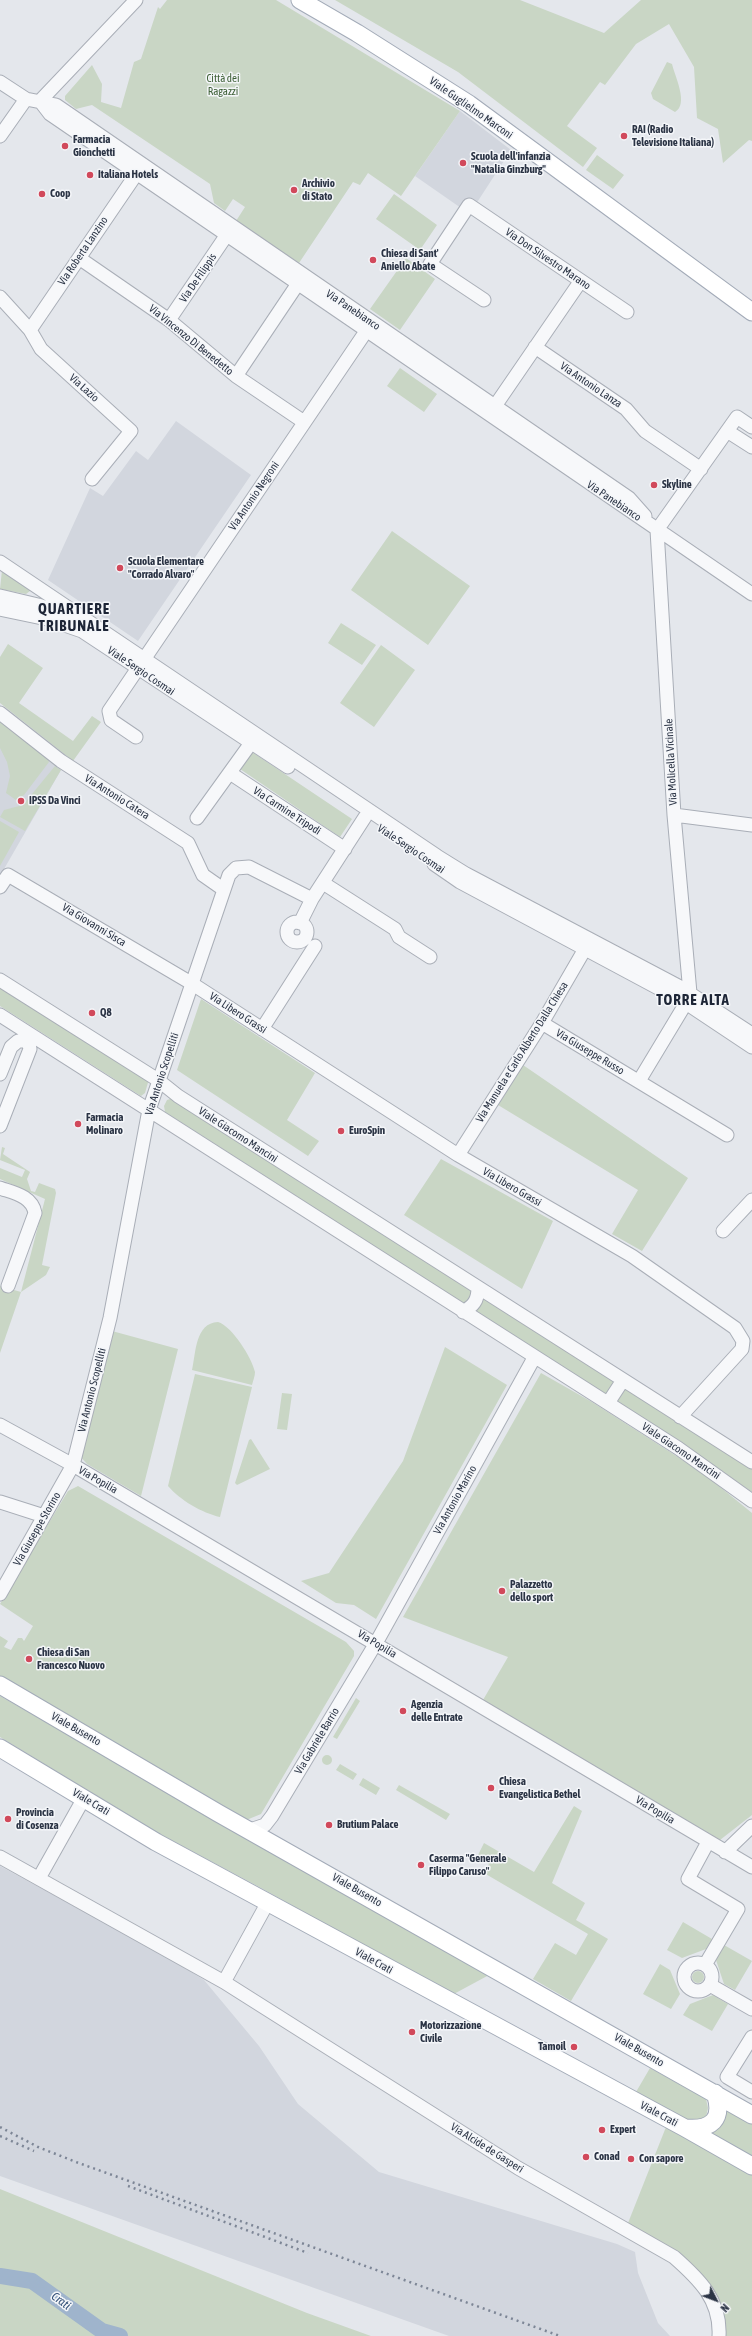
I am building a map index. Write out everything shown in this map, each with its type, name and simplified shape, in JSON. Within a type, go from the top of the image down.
[{"type":"main road","name":"Viale Guglielmo Marconi","points":[[300,0],[357,33],[468,104],[752,312]]},
{"type":"main road","name":"Viale Guglielmo Marconi","points":[[319,0],[474,95],[752,300]]},
{"type":"main road","name":"Viale Busento","points":[[0,1685],[250,1830],[749,2111]]},
{"type":"main road","name":"Viale Crati","points":[[0,1748],[156,1842],[268,1902],[371,1960],[685,2128],[752,2166]]},
{"type":"main road","points":[[685,2128],[706,2128],[714,2121],[719,2107],[715,2093]]},
{"type":"street","points":[[40,101],[136,0]]},
{"type":"street","name":"Via Panebianco","points":[[0,82],[26,99],[56,105],[657,530],[752,594]]},
{"type":"street","points":[[0,136],[26,99]]},
{"type":"street","name":"Via Panebianco","points":[[40,101],[50,114],[297,285],[369,327],[495,406],[629,498],[657,530]]},
{"type":"street","name":"Via Roberta Lanzino","points":[[30,330],[137,173]]},
{"type":"street","name":"Via Don Silvestro Marano","points":[[484,300],[430,264],[469,205],[580,282],[627,312]]},
{"type":"street","name":"Via De Filippis","points":[[169,320],[226,236]]},
{"type":"street","name":"Via Vincenzo Di Benedetto","points":[[79,258],[169,320],[236,376],[304,422]]},
{"type":"street","points":[[495,406],[580,282]]},
{"type":"street","points":[[236,376],[297,285]]},
{"type":"street","name":"Via Lazio","points":[[0,298],[30,330],[41,349],[131,431],[92,479]]},
{"type":"street","name":"Via Antonio Negroni","points":[[136,737],[111,720],[108,714],[140,664],[369,327]]},
{"type":"street","name":"Via Antonio Lanza","points":[[535,347],[626,408],[645,431],[701,469]]},
{"type":"street","points":[[657,530],[737,417],[752,427]]},
{"type":"street","points":[[726,432],[752,447]]},
{"type":"street","name":"Via Molicella Vicinale","points":[[657,530],[674,815],[688,998]]},
{"type":"street","points":[[0,562],[38,586],[84,626]]},
{"type":"street","points":[[38,586],[41,596],[38,605]]},
{"type":"street","points":[[0,596],[38,605],[84,626]]},
{"type":"street","points":[[0,609],[84,626]]},
{"type":"street","name":"Viale Sergio Cosmai","points":[[84,626],[140,664],[443,860],[588,944],[752,1034]]},
{"type":"street","name":"Viale Sergio Cosmai","points":[[140,664],[251,743],[460,882],[588,944]]},
{"type":"street","name":"Via Antonio Catera","points":[[0,713],[61,761],[188,843],[204,875],[223,889]]},
{"type":"street","points":[[197,818],[251,743]]},
{"type":"street","name":"Via Carmine Tripodi","points":[[230,773],[345,849]]},
{"type":"street","points":[[674,815],[752,825]]},
{"type":"street","points":[[300,923],[312,899],[365,818]]},
{"type":"street","name":"Via Antonio Scopelliti","points":[[73,1465],[110,1318],[149,1110],[223,889],[232,870],[249,867],[312,899]]},
{"type":"street","name":"Via Giovanni Sisca","points":[[0,887],[8,875],[192,983]]},
{"type":"street","points":[[323,883],[395,929],[399,937],[430,957]]},
{"type":"street","name":"Via Manuela e Carlo Alberto Dalla Chiesa","points":[[458,1156],[542,1023],[588,944]]},
{"type":"street","points":[[262,1029],[315,946]]},
{"type":"street","name":"Viale Giacomo Mancini","points":[[0,980],[158,1080],[178,1096],[303,1177],[752,1462]]},
{"type":"street","name":"Via Libero Grassi","points":[[192,983],[458,1156],[632,1256],[735,1328],[743,1341],[742,1349],[680,1417]]},
{"type":"street","points":[[639,1081],[688,998]]},
{"type":"street","name":"Viale Sergio Cosmai","points":[[688,998],[752,1047]]},
{"type":"street","name":"Viale Giacomo Mancini","points":[[0,1015],[30,1038],[149,1110],[534,1358],[608,1403],[705,1466],[752,1500]]},
{"type":"street","name":"Via Giuseppe Russo","points":[[542,1023],[727,1135]]},
{"type":"street","points":[[0,1074],[11,1047],[18,1041],[30,1038],[30,1049],[0,1126]]},
{"type":"street","points":[[0,1188],[28,1199],[34,1206],[35,1213],[8,1286]]},
{"type":"street","points":[[723,1231],[752,1200]]},
{"type":"street","points":[[463,1312],[472,1306],[478,1298],[478,1288]]},
{"type":"street","name":"Via Antonio Marino","points":[[376,1643],[534,1358]]},
{"type":"street","points":[[608,1403],[623,1380]]},
{"type":"street","name":"Via Popilia","points":[[0,1425],[73,1465],[376,1643],[752,1867]]},
{"type":"street","name":"Via Giuseppe Storino","points":[[0,1594],[73,1465]]},
{"type":"street","points":[[0,1502],[44,1516]]},
{"type":"street","name":"Via Gabriele Barrio","points":[[250,1830],[265,1825],[272,1816],[376,1643]]},
{"type":"street","points":[[39,1878],[84,1798]]},
{"type":"street","points":[[725,1852],[752,1826]]},
{"type":"street","points":[[705,1965],[738,1909],[688,1879],[708,1842]]},
{"type":"street","name":"Via Alcide de Gasperi","points":[[0,1857],[224,1982],[518,2168],[674,2257],[696,2276],[710,2293],[717,2313],[719,2336]]},
{"type":"street","points":[[224,1982],[240,1960],[268,1902]]},
{"type":"street","points":[[697,1963],[705,1965],[712,1976],[710,1985],[703,1990],[693,1991],[686,1985],[684,1980],[685,1970],[688,1966],[697,1963]]},
{"type":"street","points":[[710,1985],[752,2009]]},
{"type":"street","points":[[752,2037],[727,2077],[752,2092]]},
{"type":"shaded area","name":"Scuola dell'infanzia \"Natalia Ginzburg\"","points":[[460,111],[511,150],[476,204],[461,208],[415,176]]},
{"type":"shaded area","points":[[176,421],[251,475],[138,641],[48,580],[90,488],[103,496],[136,451],[148,460]]},
{"type":"shaded area","name":"IPSS Da Vinci","points":[[0,719],[47,756],[48,760],[61,770],[0,876]]},
{"type":"shaded area","points":[[0,1866],[129,1936],[136,1937],[204,1980],[259,2046],[298,2104],[379,2172],[617,2244],[635,2252],[638,2273],[658,2323],[670,2336],[449,2336],[0,2176]]},
{"type":"green space","name":"Città dei Ragazzi","points":[[167,0],[276,0],[460,111],[401,196],[368,173],[360,185],[353,182],[299,263],[236,221],[245,207],[233,199],[225,211],[214,203],[210,184],[92,105],[76,109],[65,100],[65,96],[92,65],[102,84],[101,102],[121,108],[134,62],[141,59],[158,7],[160,9]]},
{"type":"green space","points":[[335,0],[520,0],[604,33],[641,0],[752,0],[752,141],[749,140],[723,163],[718,129],[697,118],[694,67],[669,24],[636,44],[605,85],[600,82],[567,126],[597,148],[583,167],[458,72]]},
{"type":"green space","points":[[667,62],[672,64],[680,90],[681,103],[675,112],[653,99],[651,93]]},
{"type":"green space","points":[[597,155],[624,175],[613,189],[586,170]]},
{"type":"green space","points":[[394,194],[437,225],[420,250],[376,219]]},
{"type":"green space","points":[[406,258],[435,279],[400,330],[370,309]]},
{"type":"green space","points":[[400,368],[437,394],[424,412],[387,386]]},
{"type":"green space","points":[[392,531],[470,586],[428,645],[351,590]]},
{"type":"green space","points":[[2,570],[30,589],[30,591],[26,594],[0,589]]},
{"type":"green space","points":[[341,623],[376,645],[362,665],[328,643]]},
{"type":"green space","points":[[8,644],[43,668],[19,703],[73,741],[92,716],[101,722],[73,761],[0,703],[0,657]]},
{"type":"green space","points":[[381,645],[415,670],[374,727],[340,703]]},
{"type":"green space","points":[[0,719],[47,756],[49,762],[24,795],[16,800],[6,793],[10,776],[7,762],[0,748]]},
{"type":"green space","points":[[252,752],[352,819],[340,837],[240,769]]},
{"type":"green space","points":[[55,766],[61,770],[25,831],[0,817],[4,810],[23,805]]},
{"type":"green space","points":[[0,821],[19,832],[0,866]]},
{"type":"green space","points":[[0,984],[149,1079],[145,1093],[141,1096],[0,1006]]},
{"type":"green space","points":[[201,999],[315,1073],[287,1120],[319,1141],[308,1156],[177,1070]]},
{"type":"green space","points":[[523,1065],[688,1178],[642,1251],[612,1234],[638,1190],[498,1105]]},
{"type":"green space","points":[[173,1098],[752,1469],[752,1492],[678,1441],[165,1112],[164,1106],[167,1100]]},
{"type":"green space","points":[[2,1147],[5,1148],[3,1154],[30,1172],[27,1179],[31,1191],[35,1192],[39,1183],[55,1189],[56,1193],[42,1265],[50,1267],[46,1275],[21,1292],[45,1199],[0,1179],[0,1168],[22,1177],[25,1170],[0,1160]]},
{"type":"green space","points":[[441,1159],[553,1221],[522,1289],[404,1215]]},
{"type":"green space","points":[[0,1286],[21,1292],[0,1353]]},
{"type":"green space","points":[[218,1322],[235,1336],[246,1351],[255,1372],[252,1385],[192,1370],[196,1348],[201,1333],[210,1324]]},
{"type":"green space","points":[[112,1331],[178,1349],[141,1496],[87,1464],[79,1455]]},
{"type":"green space","points":[[445,1347],[507,1385],[376,1619],[354,1605],[336,1603],[301,1581],[329,1573],[403,1461]]},
{"type":"green space","points":[[541,1373],[592,1402],[703,1473],[752,1513],[752,1815],[720,1840],[483,1700],[508,1657],[403,1617]]},
{"type":"green space","points":[[195,1374],[252,1387],[220,1517],[192,1505],[168,1486]]},
{"type":"green space","points":[[282,1393],[292,1394],[287,1430],[277,1429]]},
{"type":"green space","points":[[251,1439],[270,1469],[237,1485],[235,1483],[249,1440]]},
{"type":"green space","points":[[78,1486],[346,1642],[354,1651],[354,1656],[261,1814],[244,1821],[0,1677],[0,1636],[8,1641],[4,1647],[11,1650],[18,1638],[22,1638],[24,1641],[33,1626],[0,1604],[68,1491]]},
{"type":"green space","points":[[0,1696],[489,1975],[452,1995],[261,1888],[158,1833],[0,1737]]},
{"type":"green space","points":[[356,1698],[360,1701],[337,1739],[333,1737]]},
{"type":"green space","points":[[327,1755],[332,1760],[327,1765],[322,1760]]},
{"type":"green space","points":[[340,1764],[357,1774],[353,1780],[336,1770]]},
{"type":"green space","points":[[363,1778],[380,1788],[376,1795],[359,1785]]},
{"type":"green space","points":[[399,1785],[450,1814],[446,1820],[396,1790]]},
{"type":"green space","points":[[574,1806],[582,1811],[552,1883],[585,1903],[576,1920],[608,1939],[571,2001],[533,1979],[555,1943],[576,1955],[588,1934],[484,1873],[489,1864],[477,1857],[484,1843],[534,1872]]},
{"type":"green space","points":[[683,1922],[712,1939],[706,1949],[682,1958],[667,1950]]},
{"type":"green space","points":[[724,1945],[752,1961],[735,1990],[724,1984],[716,1960]]},
{"type":"green space","points":[[660,1964],[670,1970],[680,1994],[671,2009],[643,1994]]},
{"type":"green space","points":[[696,1971],[700,1971],[704,1977],[700,1983],[696,1983],[692,1979],[692,1975]]},
{"type":"green space","points":[[713,1995],[728,2004],[712,2031],[683,2015],[690,2004]]},
{"type":"green space","points":[[650,2068],[706,2099],[708,2108],[706,2117],[697,2120],[688,2120],[679,2117],[661,2108],[636,2092]]},
{"type":"green space","points":[[725,2109],[752,2124],[752,2157],[710,2134]]},
{"type":"green space","points":[[666,2127],[752,2174],[752,2336],[724,2336],[724,2315],[718,2297],[708,2281],[679,2255],[628,2223]]},
{"type":"green space","points":[[0,2189],[307,2313],[371,2336],[0,2336]]},
{"type":"waterway","name":"Crati","points":[[0,2276],[32,2281],[102,2331],[120,2336]]},
{"type":"railway","points":[[0,2127],[38,2147],[76,2162],[560,2336]]},
{"type":"railway","points":[[0,2136],[34,2151]]},
{"type":"railway","points":[[128,2186],[308,2253]]},
{"type":"place","name":"RAI (Radio Televisione Italiana)","points":[[624,136]]},
{"type":"place","name":"Farmacia Gionchetti","points":[[65,146]]},
{"type":"place","name":"Scuola dell'infanzia \"Natalia Ginzburg\"","points":[[463,163]]},
{"type":"place","name":"Italiana Hotels","points":[[90,175]]},
{"type":"place","name":"Archivio di Stato","points":[[294,190]]},
{"type":"place","name":"Coop","points":[[42,194]]},
{"type":"place","name":"Chiesa di Sant' Aniello Abate","points":[[373,260]]},
{"type":"place","name":"Skyline","points":[[654,485]]},
{"type":"place","name":"Scuola Elementare \"Corrado Alvaro\"","points":[[120,568]]},
{"type":"place","name":"IPSS Da Vinci","points":[[21,801]]},
{"type":"place","name":"Q8","points":[[92,1013]]},
{"type":"place","name":"Farmacia Molinaro","points":[[78,1124]]},
{"type":"place","name":"EuroSpin","points":[[341,1131]]},
{"type":"place","name":"Palazzetto dello sport","points":[[502,1591]]},
{"type":"place","name":"Chiesa di San Francesco Nuovo","points":[[29,1659]]},
{"type":"place","name":"Agenzia delle Entrate","points":[[403,1711]]},
{"type":"place","name":"Chiesa Evangelistica Bethel","points":[[491,1788]]},
{"type":"place","name":"Provincia di Cosenza","points":[[8,1819]]},
{"type":"place","name":"Brutium Palace","points":[[329,1825]]},
{"type":"place","name":"Caserma \"Generale Filippo Caruso\"","points":[[421,1865]]},
{"type":"place","name":"Motorizzazione Civile","points":[[412,2032]]},
{"type":"place","name":"Tamoil","points":[[574,2047]]},
{"type":"place","name":"Expert","points":[[602,2130]]},
{"type":"place","name":"Conad","points":[[586,2157]]},
{"type":"place","name":"Con sapore","points":[[631,2159]]},
{"type":"district","name":"QUARTIERE TRIBUNALE","points":[[74,618]]},
{"type":"district","name":"TORRE ALTA","points":[[693,1000]]}]
